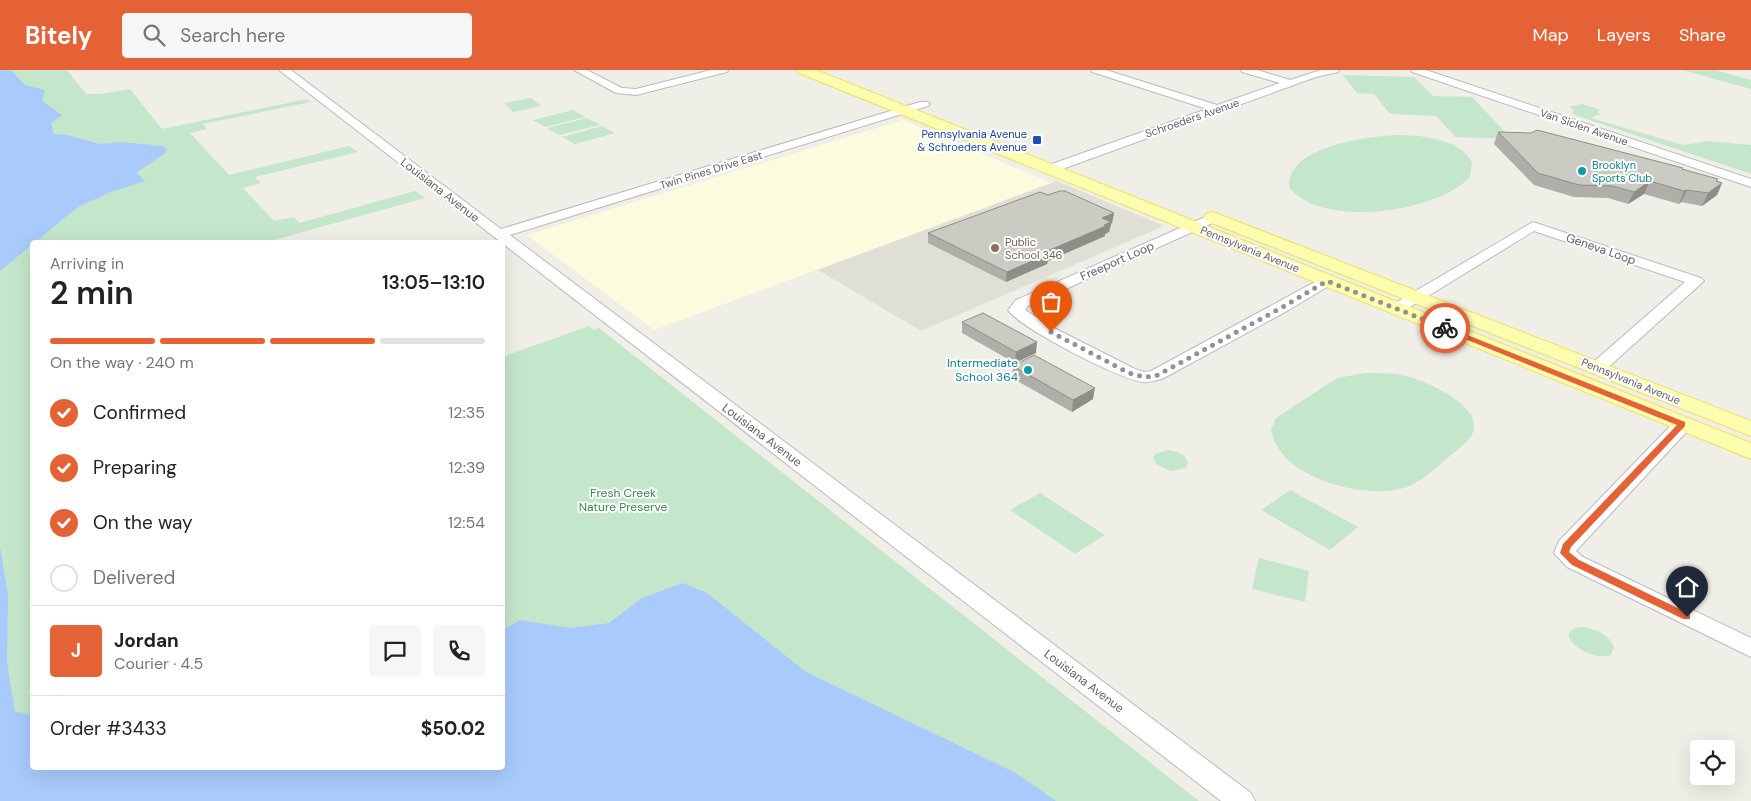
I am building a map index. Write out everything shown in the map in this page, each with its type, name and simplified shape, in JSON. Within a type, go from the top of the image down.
[{"type":"main road","name":"Pennsylvania Avenue","points":[[804,70],[1050,169],[1195,219],[1327,281],[1751,452]]},
{"type":"main road","points":[[849,74],[1010,137]]},
{"type":"main road","points":[[1047,151],[1093,169]]},
{"type":"main road","name":"Pennsylvania Avenue","points":[[1195,219],[1214,217],[1751,429]]},
{"type":"street","name":"Louisiana Avenue","points":[[284,70],[1241,801]]},
{"type":"street","points":[[579,70],[620,92],[636,92],[723,70]]},
{"type":"street","points":[[1096,70],[1217,109]]},
{"type":"street","points":[[1246,70],[1291,83]]},
{"type":"street","name":"Schroeders Avenue","points":[[1050,169],[1291,83],[1334,70]]},
{"type":"street","name":"Van Siclen Avenue","points":[[1416,70],[1751,183]]},
{"type":"street","name":"Twin Pines Drive East","points":[[498,234],[924,104]]},
{"type":"street","name":"Freeport Loop","points":[[1195,219],[1022,303],[1016,310],[1020,315],[1129,373],[1144,377],[1156,376],[1327,281]]},
{"type":"street","name":"Geneva Loop","points":[[1396,308],[1533,226],[1696,281],[1597,368]]},
{"type":"street","points":[[1683,424],[1567,546],[1564,553],[1576,562],[1751,648]]},
{"type":"shaded area","points":[[903,120],[1051,183],[654,330],[527,235]]},
{"type":"shaded area","name":"Public School 346","points":[[1057,181],[1164,226],[921,331],[818,270]]},
{"type":"green space","points":[[3,70],[67,70],[86,94],[101,94],[130,89],[162,129],[307,99],[311,102],[203,124],[207,129],[190,133],[229,175],[349,146],[358,152],[255,177],[261,183],[243,188],[274,221],[294,217],[299,223],[415,191],[425,198],[274,240],[30,240],[30,719],[0,708],[0,262],[85,145],[49,135]]},
{"type":"green space","points":[[1682,70],[1715,70],[1751,80],[1751,89]]},
{"type":"green space","points":[[1343,75],[1414,77],[1433,96],[1472,97],[1509,136],[1507,139],[1456,137],[1436,116],[1390,114],[1374,94],[1357,93]]},
{"type":"green space","points":[[531,98],[541,106],[513,112],[504,103]]},
{"type":"green space","points":[[1583,104],[1600,110],[1597,112],[1600,114],[1591,118],[1683,145],[1708,141],[1751,145],[1751,174],[1575,115],[1572,112],[1575,110],[1569,107]]},
{"type":"green space","points":[[573,110],[585,117],[545,127],[533,120]]},
{"type":"green space","points":[[587,118],[600,125],[559,135],[547,128]]},
{"type":"green space","points":[[602,126],[615,133],[575,144],[562,137]]},
{"type":"green space","points":[[1395,135],[1427,137],[1458,148],[1472,162],[1470,177],[1454,189],[1432,200],[1406,207],[1379,211],[1351,212],[1326,208],[1304,200],[1289,187],[1292,173],[1301,162],[1314,153],[1330,146],[1366,138]]},
{"type":"green space","name":"Fresh Creek Nature Preserve","points":[[589,326],[594,330],[599,328],[1199,801],[1004,801],[505,651],[505,356]]},
{"type":"green space","points":[[1365,373],[1403,375],[1446,393],[1466,408],[1472,417],[1474,426],[1472,435],[1463,446],[1425,477],[1405,488],[1380,491],[1354,489],[1319,479],[1295,466],[1283,454],[1274,439],[1271,430],[1276,418],[1337,378]]},
{"type":"green space","points":[[1168,450],[1184,456],[1188,462],[1186,468],[1171,471],[1156,464],[1153,458],[1155,454]]},
{"type":"green space","points":[[1290,490],[1358,527],[1330,550],[1261,510]]},
{"type":"green space","points":[[1040,493],[1105,535],[1075,554],[1010,510]]},
{"type":"green space","points":[[1259,558],[1309,571],[1305,602],[1252,589]]},
{"type":"green space","points":[[1581,627],[1596,630],[1605,635],[1614,647],[1611,655],[1592,655],[1575,646],[1570,640],[1569,634],[1572,630]]},
{"type":"water","points":[[0,70],[11,70],[25,85],[45,90],[42,101],[62,115],[51,123],[54,134],[67,135],[100,144],[121,142],[162,146],[167,149],[164,154],[136,173],[145,181],[111,192],[78,207],[38,240],[30,240],[30,246],[0,271]]},
{"type":"water","points":[[0,547],[8,595],[7,662],[15,712],[30,715],[30,770],[505,770],[505,629],[520,620],[571,628],[609,623],[642,598],[683,583],[707,593],[806,672],[1016,773],[1056,801],[0,801]]},
{"type":"building","points":[[1537,130],[1683,168],[1718,179],[1716,181],[1722,183],[1708,193],[1684,191],[1650,181],[1634,192],[1613,186],[1579,185],[1538,173],[1498,132],[1531,133]]},
{"type":"building","name":"Public School 346","points":[[1065,191],[1114,213],[1102,218],[1111,222],[1104,225],[1106,226],[1045,252],[1048,254],[1007,272],[928,233],[1040,192],[1048,195]]},
{"type":"building","points":[[983,313],[1037,342],[1016,352],[962,322]]},
{"type":"building","points":[[1034,355],[1095,388],[1073,400],[1013,366]]},
{"type":"way so far","points":[[1051,332],[1129,373],[1144,377],[1156,376],[1327,281],[1445,328]]},
{"type":"place","name":"Pennsylvania Avenue & Schroeders Avenue","points":[[1037,140]]},
{"type":"place","name":"Brooklyn Sports Club","points":[[1582,171]]},
{"type":"place","name":"Public School 346","points":[[995,248]]},
{"type":"place","name":"Intermediate School 364","points":[[1028,370]]},
{"type":"route","points":[[1445,328],[1683,424],[1567,546],[1564,553],[1576,562],[1687,617]]}]
